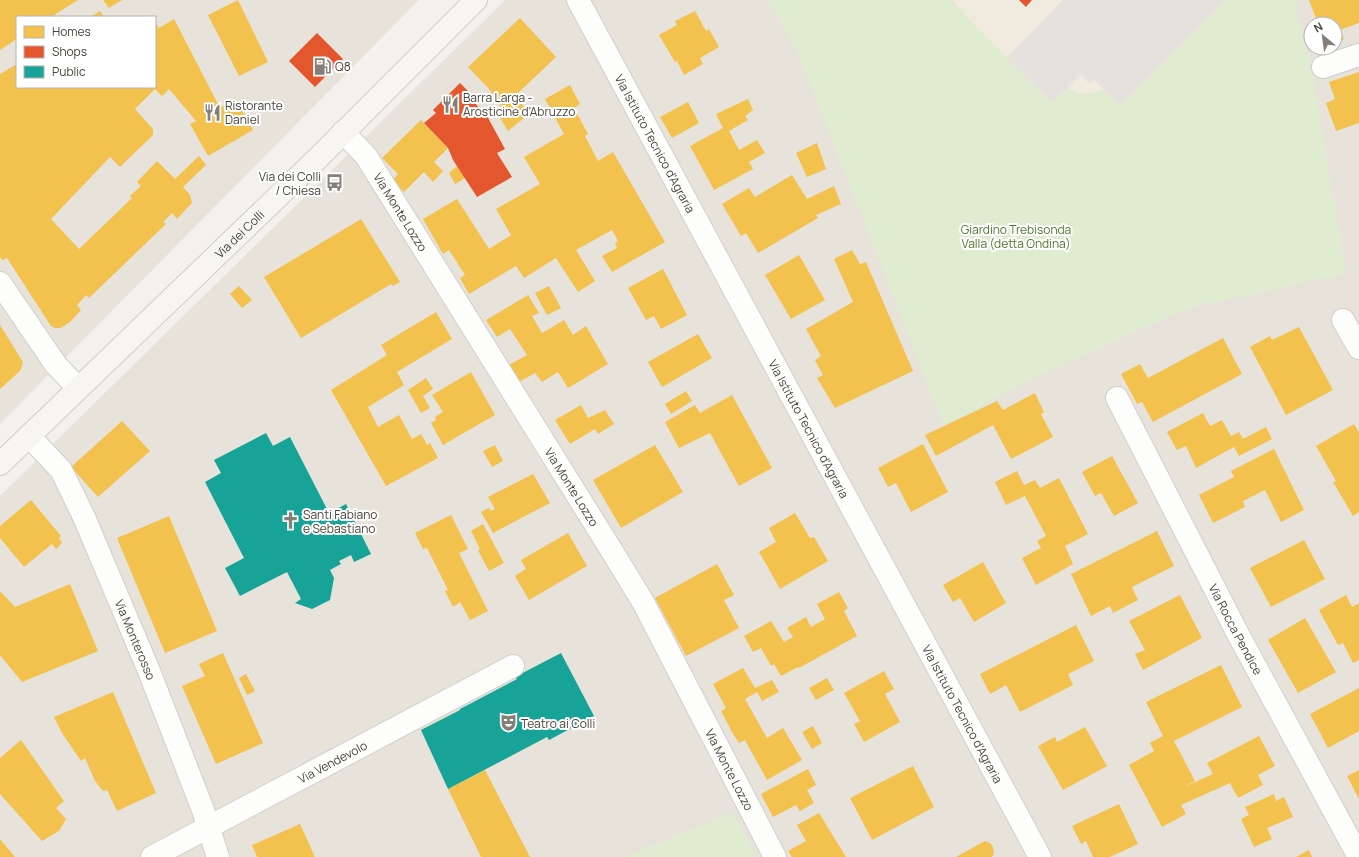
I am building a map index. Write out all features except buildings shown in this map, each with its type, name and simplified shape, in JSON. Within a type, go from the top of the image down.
[{"type":"main road","name":"Via dei Colli","points":[[0,464],[343,132],[476,0]]},
{"type":"street","name":"Via Istituto Tecnico d'Agraria","points":[[578,0],[1040,857]]},
{"type":"street","points":[[1322,67],[1359,55]]},
{"type":"street","name":"Via Monte Lozzo","points":[[343,132],[366,156],[616,556],[643,602],[776,857]]},
{"type":"street","points":[[0,283],[56,365],[78,388]]},
{"type":"street","points":[[1343,320],[1359,348]]},
{"type":"street","name":"Via Rocca Pendice","points":[[1117,398],[1239,636],[1359,857]]},
{"type":"street","name":"Via Monterosso","points":[[29,436],[61,470],[84,517],[150,671],[218,857]]},
{"type":"street","name":"Via Vendevolo","points":[[152,857],[513,666]]},
{"type":"shaded area","points":[[0,0],[419,0],[0,424]]},
{"type":"shaded area","points":[[505,0],[1359,0],[1359,857],[0,857],[0,496]]},
{"type":"shaded area","points":[[951,0],[1227,0],[1121,106],[1104,90],[1085,95],[1067,88],[1052,103]]},
{"type":"shaded area","points":[[1063,0],[1227,0],[1121,106],[1094,80],[1090,84],[1080,75],[1052,103],[1006,58]]},
{"type":"green space","name":"Giardino Trebisonda Valla (detta Ondina)","points":[[767,0],[951,0],[1052,103],[1067,88],[1085,95],[1104,90],[1121,106],[1227,0],[1294,0],[1303,36],[1303,56],[1308,56],[1312,72],[1346,273],[1188,308],[1024,382],[944,426],[796,48]]},
{"type":"green space","points":[[733,813],[756,857],[625,857]]},
{"type":"place","name":"Q8","points":[[322,66]]},
{"type":"place","name":"Barra Larga - Arosticine d'Abruzzo","points":[[450,104]]},
{"type":"place","name":"Ristorante Daniel","points":[[212,112]]},
{"type":"place","name":"Via dei Colli / Chiesa","points":[[334,183]]},
{"type":"place","name":"Santi Fabiano e Sebastiano","points":[[290,521]]},
{"type":"place","name":"Teatro ai Colli","points":[[508,723]]}]
